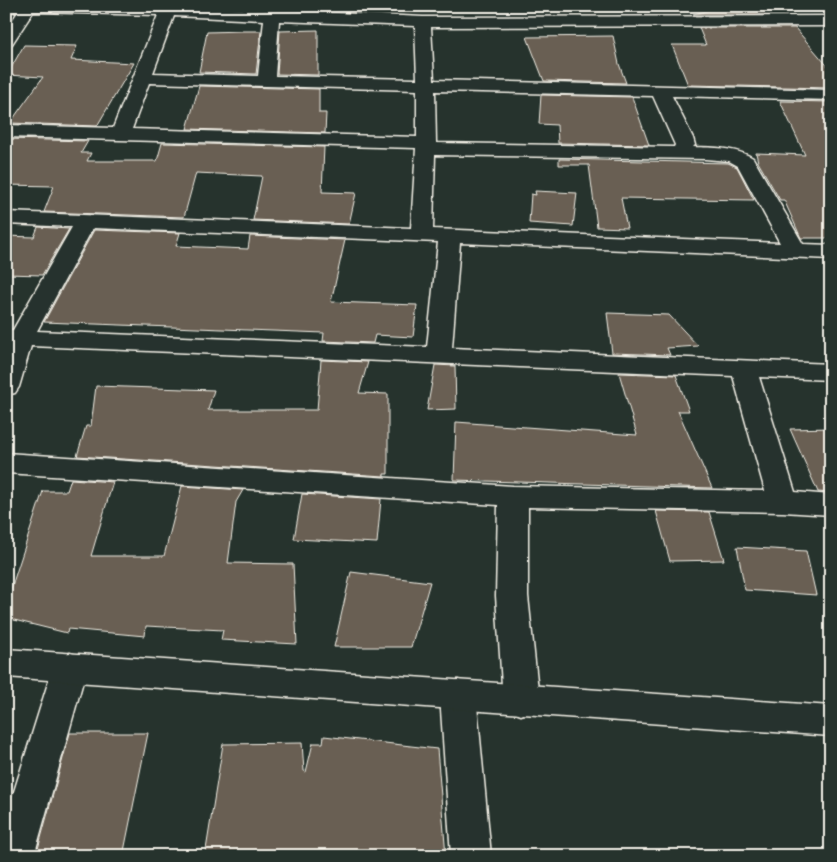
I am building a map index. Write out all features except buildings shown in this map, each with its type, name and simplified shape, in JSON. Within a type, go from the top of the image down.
[{"type":"street","points":[[168,11],[192,6]]},
{"type":"street","points":[[350,6],[369,19]]},
{"type":"street","points":[[477,6],[503,23]]},
{"type":"street","points":[[616,6],[648,23]]},
{"type":"street","points":[[732,6],[765,22]]},
{"type":"street","points":[[6,7],[94,7],[423,22],[648,23],[831,21]]},
{"type":"street","points":[[6,42],[29,7]]},
{"type":"street","points":[[121,133],[168,11]]},
{"type":"street","points":[[266,81],[272,15]]},
{"type":"street","points":[[422,235],[426,146],[423,22]]},
{"type":"street","points":[[142,78],[831,95]]},
{"type":"street","points":[[660,91],[683,138],[684,146],[680,153]]},
{"type":"street","points":[[6,131],[121,133],[426,146],[731,155],[741,158],[746,162],[795,250]]},
{"type":"street","points":[[6,218],[831,252]]},
{"type":"street","points":[[6,387],[14,337],[88,220]]},
{"type":"street","points":[[439,355],[450,236]]},
{"type":"street","points":[[14,337],[831,372]]},
{"type":"street","points":[[744,369],[783,502]]},
{"type":"street","points":[[6,463],[513,496],[783,502],[831,505]]},
{"type":"street","points":[[513,496],[512,596],[522,700]]},
{"type":"street","points":[[6,663],[831,721]]},
{"type":"street","points":[[14,856],[70,667]]},
{"type":"street","points":[[458,695],[471,856]]}]
